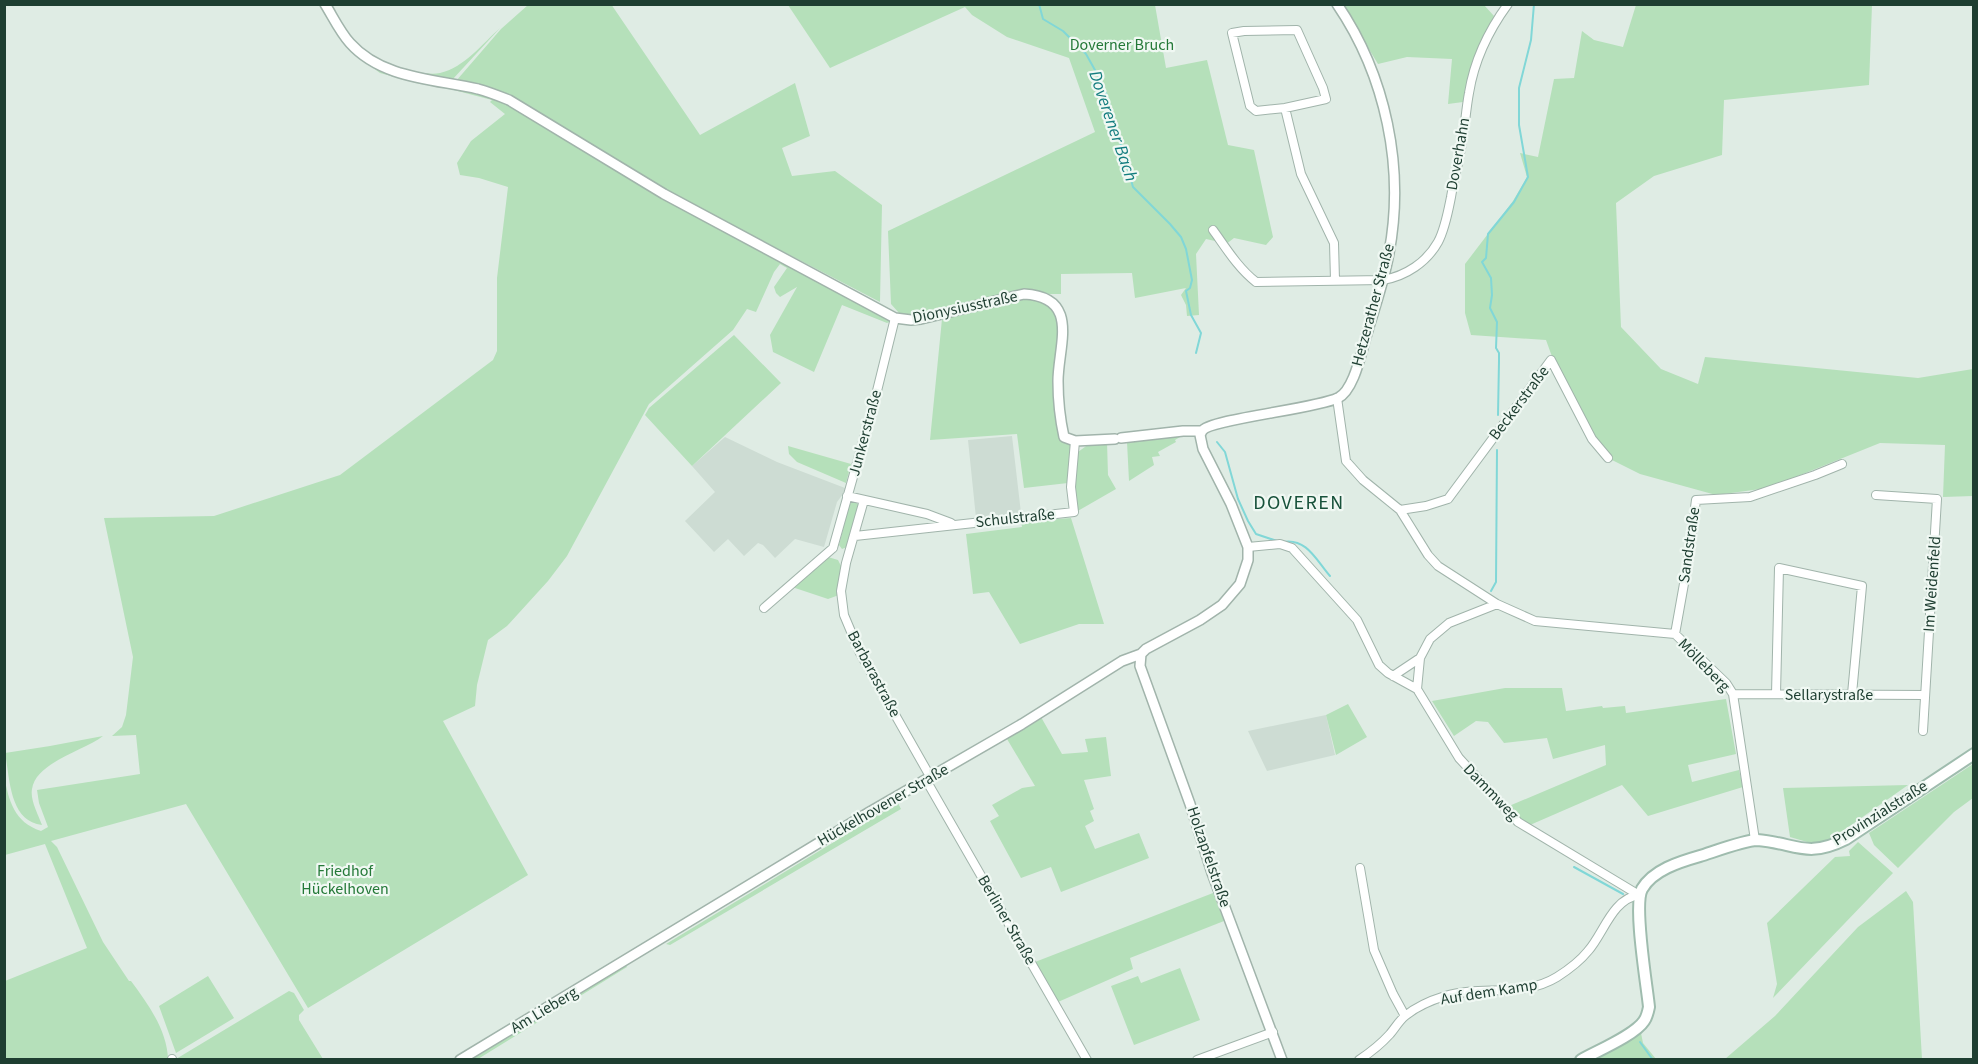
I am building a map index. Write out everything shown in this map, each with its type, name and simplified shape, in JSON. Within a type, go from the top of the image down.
[{"type":"main road","name":"Provinzialstraße","points":[[1636,896],[1652,878],[1665,869],[1693,858],[1755,840],[1816,850],[1833,845],[1855,833],[1974,754]]},
{"type":"main road","points":[[1581,1059],[1641,1024],[1649,1007],[1636,896]]},
{"type":"street","name":"Dionysiusstraße","points":[[325,4],[351,44],[376,64],[387,70],[481,90],[509,100],[664,194],[895,318],[921,319],[1024,294],[1047,300],[1059,312],[1063,329],[1064,345],[1058,379],[1060,418],[1064,437],[1075,441]]},
{"type":"street","name":"Hetzerather Straße","points":[[1337,4],[1354,28],[1379,89],[1387,122],[1394,187],[1390,252],[1383,280],[1350,385],[1337,398]]},
{"type":"street","name":"Doverhahn","points":[[1213,230],[1229,253],[1256,282],[1383,280],[1395,278],[1411,270],[1427,258],[1439,241],[1447,213],[1460,153],[1469,91],[1494,23],[1508,4]]},
{"type":"street","points":[[1297,30],[1326,99],[1285,108],[1256,111],[1250,106],[1232,33],[1297,30]]},
{"type":"street","points":[[1285,108],[1301,174],[1334,243],[1335,280]]},
{"type":"street","name":"Junkerstraße","points":[[833,548],[895,318]]},
{"type":"street","name":"Beckerstraße","points":[[1400,510],[1426,506],[1448,499],[1551,360],[1592,439],[1608,458]]},
{"type":"street","points":[[1337,398],[1274,414],[1225,422],[1205,427],[1202,431],[1200,435],[1203,449],[1231,504],[1248,547],[1280,544],[1292,548],[1357,620],[1379,665],[1393,676],[1417,689],[1420,658],[1430,639],[1449,623],[1497,604]]},
{"type":"street","name":"Mölleberg","points":[[1337,398],[1346,461],[1363,480],[1400,510],[1428,555],[1438,566],[1497,604],[1535,621],[1675,634],[1726,684],[1733,694],[1755,840]]},
{"type":"street","points":[[1075,441],[1202,431]]},
{"type":"street","name":"Schulstraße","points":[[855,536],[1074,512],[1071,487],[1075,441]]},
{"type":"street","name":"Sandstraße","points":[[1675,634],[1696,500],[1750,497],[1842,464]]},
{"type":"street","name":"Im Weidenfeld","points":[[1876,495],[1937,499],[1923,731]]},
{"type":"street","name":"Schulstraße","points":[[848,496],[927,514],[956,524]]},
{"type":"street","name":"Barbarastraße","points":[[864,500],[846,563],[841,591],[844,615],[860,653],[928,779]]},
{"type":"street","name":"Hückelhovener Straße","points":[[626,960],[837,831],[1022,724],[1122,661],[1141,654],[1146,649],[1212,613],[1240,584],[1248,560],[1248,547]]},
{"type":"street","points":[[764,608],[833,548],[846,563]]},
{"type":"street","points":[[1776,694],[1779,568],[1862,586],[1852,694]]},
{"type":"street","name":"Holzapfelstraße","points":[[1141,654],[1140,666],[1190,804],[1212,873],[1282,1059]]},
{"type":"street","points":[[1393,676],[1420,658]]},
{"type":"street","name":"Dammweg","points":[[1417,689],[1459,758],[1518,822],[1636,896]]},
{"type":"street","name":"Sellarystraße","points":[[1733,694],[1925,695]]},
{"type":"street","name":"Berliner Straße","points":[[928,779],[1087,1059]]},
{"type":"street","points":[[1360,868],[1374,950],[1405,1016]]},
{"type":"street","name":"Auf dem Kamp","points":[[1359,1059],[1380,1045],[1405,1016],[1428,1002],[1448,995],[1539,986],[1555,978],[1588,951],[1612,914],[1624,902],[1636,896]]},
{"type":"street","name":"Am Lieberg","points":[[460,1059],[626,960]]},
{"type":"street","points":[[1197,1059],[1273,1032]]},
{"type":"shaded area","points":[[1012,436],[1021,513],[976,518],[968,440]]},
{"type":"shaded area","points":[[725,437],[777,462],[845,488],[837,502],[824,547],[795,539],[775,558],[763,545],[758,543],[744,556],[728,539],[714,552],[685,521],[715,492],[692,466]]},
{"type":"shaded area","points":[[1326,715],[1335,755],[1267,771],[1248,731]]},
{"type":"green space","points":[[611,4],[700,135],[795,83],[810,136],[782,148],[792,176],[835,171],[882,205],[880,302],[663,189],[527,105],[507,95],[456,81],[501,29],[528,5]]},
{"type":"green space","points":[[319,5],[367,62],[377,69],[402,79],[380,73],[349,50]]},
{"type":"green space","name":"Doverner Bruch","points":[[788,5],[1155,5],[1166,68],[1207,60],[1228,145],[1254,150],[1273,237],[1266,245],[1234,238],[1225,245],[1212,233],[1215,241],[1206,239],[1196,254],[1199,315],[1187,316],[1186,305],[1181,295],[1186,288],[1135,298],[1132,273],[1061,274],[1061,294],[1029,290],[919,316],[904,316],[891,304],[888,231],[1095,132],[1069,58],[1007,37],[972,15],[965,7],[830,68]]},
{"type":"green space","points":[[1342,5],[1484,5],[1494,16],[1472,67],[1463,102],[1448,104],[1452,59],[1407,57],[1378,64]]},
{"type":"green space","points":[[1636,5],[1872,5],[1869,85],[1724,100],[1722,155],[1654,176],[1616,203],[1621,327],[1661,369],[1698,384],[1705,357],[1918,378],[1973,369],[1973,496],[1943,497],[1945,445],[1880,443],[1768,488],[1716,495],[1640,474],[1608,458],[1559,376],[1546,340],[1471,335],[1465,313],[1465,264],[1513,201],[1527,177],[1520,153],[1538,157],[1554,79],[1574,78],[1582,31],[1594,40],[1623,47]]},
{"type":"green space","points":[[500,28],[452,80],[407,71],[432,74],[449,70],[465,61]]},
{"type":"green space","name":"Friedhof Hückelhoven","points":[[405,80],[482,94],[519,109],[892,321],[887,323],[842,305],[814,372],[773,352],[770,335],[797,287],[780,297],[776,293],[774,287],[787,268],[780,264],[756,312],[747,309],[733,330],[649,404],[567,556],[548,581],[507,626],[488,640],[477,685],[475,706],[443,721],[528,875],[308,1008],[186,804],[51,841],[57,847],[103,942],[156,1018],[167,1048],[168,1059],[5,1059],[5,981],[87,948],[45,844],[5,855],[4,776],[14,810],[25,822],[41,831],[48,827],[37,790],[140,774],[136,735],[112,736],[122,727],[126,715],[133,657],[104,518],[214,516],[340,475],[493,360],[497,351],[497,278],[508,187],[460,175],[457,163],[471,141],[505,114],[490,102],[492,100]]},
{"type":"green space","points":[[1026,297],[1047,302],[1058,320],[1062,437],[1072,446],[1068,483],[1024,488],[1017,434],[930,440],[942,319]]},
{"type":"green space","points":[[734,335],[781,383],[692,466],[645,415],[649,408]]},
{"type":"green space","points":[[1180,437],[1175,440],[1176,442],[1158,452],[1160,456],[1152,457],[1154,465],[1129,481],[1127,442]]},
{"type":"green space","points":[[1107,442],[1108,475],[1116,489],[1076,512],[1075,482],[1078,452],[1089,444]]},
{"type":"green space","points":[[788,446],[851,464],[846,483],[797,462],[789,454]]},
{"type":"green space","points":[[855,502],[859,505],[847,547],[842,549],[839,545],[849,506]]},
{"type":"green space","points":[[1071,518],[1104,624],[1079,624],[1020,644],[989,592],[973,594],[966,534],[1022,527],[1021,522]]},
{"type":"green space","points":[[828,557],[838,560],[841,566],[839,595],[828,599],[792,587]]},
{"type":"green space","points":[[1505,688],[1562,688],[1566,711],[1602,706],[1603,708],[1625,706],[1626,713],[1726,699],[1736,754],[1688,765],[1692,782],[1739,770],[1743,787],[1648,816],[1622,785],[1530,825],[1520,819],[1509,806],[1606,765],[1605,745],[1553,759],[1547,738],[1504,743],[1488,722],[1476,721],[1454,736],[1432,701]]},
{"type":"green space","points":[[1348,704],[1367,737],[1336,755],[1326,715]]},
{"type":"green space","points":[[1041,717],[1062,754],[1088,752],[1085,739],[1106,737],[1111,776],[1084,780],[1094,809],[1090,811],[1094,821],[1085,826],[1095,849],[1139,833],[1149,858],[1061,892],[1051,867],[1021,878],[990,821],[999,816],[992,805],[1022,788],[1035,786],[1007,739]]},
{"type":"green space","points":[[103,736],[51,764],[35,780],[32,798],[42,825],[31,822],[23,816],[13,797],[5,753]]},
{"type":"green space","points":[[1973,764],[1973,798],[1954,812],[1898,868],[1874,845],[1869,833]]},
{"type":"green space","points":[[1908,785],[1830,840],[1814,844],[1790,837],[1783,788]]},
{"type":"green space","points":[[898,803],[901,809],[670,945],[666,944]]},
{"type":"green space","points":[[1858,842],[1893,873],[1773,998],[1777,984],[1767,923],[1835,857],[1850,856],[1849,851]]},
{"type":"green space","points":[[1906,891],[1913,902],[1922,1059],[1725,1059],[1775,1016],[1858,927]]},
{"type":"green space","points":[[1213,893],[1224,921],[1130,958],[1133,969],[1058,1002],[1035,962]]},
{"type":"green space","points":[[626,965],[627,967],[478,1059],[470,1060]]},
{"type":"green space","points":[[1180,968],[1200,1020],[1134,1045],[1111,986],[1138,976],[1141,983]]},
{"type":"green space","points":[[208,976],[234,1018],[176,1053],[159,1006]]},
{"type":"green space","points":[[289,991],[294,993],[304,1010],[299,1015],[299,1020],[323,1059],[176,1059]]},
{"type":"green space","points":[[1641,1033],[1643,1043],[1656,1059],[1594,1060]]},
{"type":"waterway","name":"Doverener Bach","points":[[1039,4],[1043,19],[1063,31],[1086,54],[1100,79],[1133,187],[1181,237],[1186,249],[1192,280],[1190,288],[1186,291],[1191,315],[1201,333],[1196,353]]},
{"type":"waterway","points":[[1498,415],[1497,322],[1490,308],[1491,278],[1482,262],[1486,258],[1488,234],[1514,202],[1528,177],[1519,125],[1519,88],[1531,40],[1534,4]]},
{"type":"waterway","name":"Doverener Bach","points":[[1217,442],[1225,452],[1238,499],[1248,521],[1256,534],[1277,541]]},
{"type":"waterway","points":[[1491,591],[1496,582],[1497,450]]},
{"type":"waterway","name":"Doverener Bach","points":[[1283,542],[1298,543],[1305,547],[1330,576]]},
{"type":"waterway","name":"Doverener Bach","points":[[1574,867],[1623,894]]},
{"type":"waterway","name":"Doverener Bach","points":[[1640,1042],[1653,1060]]},
{"type":"district","name":"DOVEREN","points":[[1299,503]]}]
